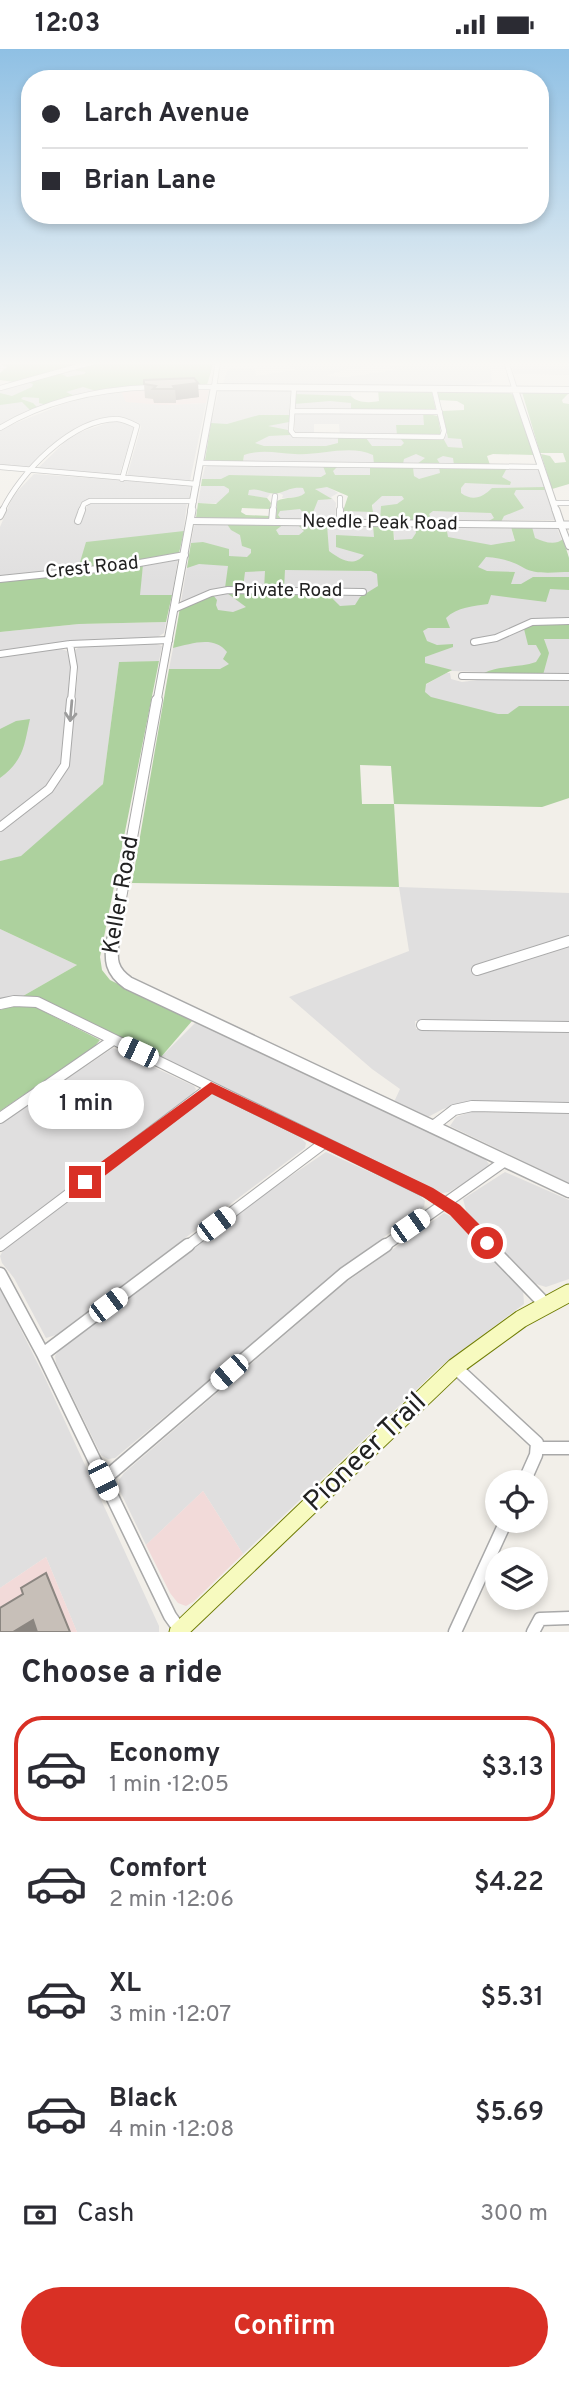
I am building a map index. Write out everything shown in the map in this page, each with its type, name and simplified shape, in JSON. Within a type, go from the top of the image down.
[{"type":"main road","name":"Pioneer Trail","points":[[179,1631],[455,1367],[502,1332],[569,1293]]},
{"type":"street","points":[[0,516],[9,496],[69,435]]},
{"type":"street","points":[[122,479],[136,435]]},
{"type":"street","name":"Keller Road","points":[[205,435],[114,931],[110,967],[128,983],[569,1191]]},
{"type":"street","points":[[300,435],[442,437],[443,435]]},
{"type":"street","points":[[530,435],[558,516],[566,524],[569,546]]},
{"type":"street","points":[[200,463],[541,467]]},
{"type":"street","points":[[0,467],[197,484]]},
{"type":"street","points":[[272,522],[275,496]]},
{"type":"street","points":[[340,498],[340,523]]},
{"type":"street","points":[[78,521],[84,504],[90,501],[194,501]]},
{"type":"street","points":[[553,503],[569,503]]},
{"type":"street","name":"Needle Peak Road","points":[[191,521],[566,524]]},
{"type":"street","name":"Crest Road","points":[[0,579],[117,567],[185,555]]},
{"type":"street","name":"Private Road","points":[[174,608],[211,593],[228,590],[363,591]]},
{"type":"street","points":[[474,642],[496,638],[532,622],[569,621]]},
{"type":"street","points":[[0,654],[70,644],[169,640]]},
{"type":"street","points":[[0,827],[49,789],[65,765],[74,667],[70,644]]},
{"type":"street","points":[[462,676],[569,677]]},
{"type":"street","points":[[477,970],[569,941]]},
{"type":"street","points":[[0,1004],[14,1001],[37,1002],[444,1202],[455,1210],[546,1305]]},
{"type":"street","points":[[422,1025],[569,1027]]},
{"type":"street","points":[[0,1118],[113,1040]]},
{"type":"street","points":[[0,1246],[211,1087]]},
{"type":"street","points":[[432,1127],[454,1110],[472,1106],[569,1108]]},
{"type":"street","points":[[43,1354],[324,1143]]},
{"type":"street","points":[[103,1480],[344,1274],[505,1161]]},
{"type":"street","points":[[0,1274],[43,1354],[179,1631]]},
{"type":"street","points":[[455,1367],[534,1437],[538,1448],[529,1470]]},
{"type":"street","points":[[538,1448],[569,1448]]},
{"type":"street","points":[[455,1632],[500,1533]]},
{"type":"street","points":[[534,1628],[540,1619],[569,1618]]},
{"type":"shaded area","points":[[0,435],[65,435],[29,469],[0,466]]},
{"type":"shaded area","points":[[72,435],[132,435],[119,476],[37,469]]},
{"type":"shaded area","points":[[139,435],[199,435],[190,481],[127,476]]},
{"type":"shaded area","points":[[340,435],[397,436],[340,436]]},
{"type":"shaded area","points":[[447,435],[449,438],[461,438],[465,451],[454,465],[243,462],[245,449],[252,436],[338,438],[339,449],[367,449],[366,438],[443,438]]},
{"type":"shaded area","points":[[370,466],[414,481],[413,467],[529,468],[538,470],[556,520],[345,521],[343,511],[373,511],[371,481],[319,481],[338,493],[331,497],[336,503],[335,521],[278,520],[276,509],[307,497],[282,498],[283,495],[279,493],[296,481],[255,481],[271,493],[267,498],[243,495],[242,504],[198,503],[201,486],[243,486],[244,480],[202,479],[205,467]]},
{"type":"shaded area","points":[[34,474],[191,486],[187,499],[86,501],[80,522],[89,502],[187,503],[181,550],[98,568],[24,573],[0,578],[0,527],[13,496]]},
{"type":"shaded area","points":[[199,523],[373,525],[395,544],[393,525],[511,527],[516,546],[532,527],[557,528],[569,558],[569,623],[538,623],[546,644],[544,638],[569,639],[569,675],[423,670],[382,641],[380,617],[271,670],[169,669],[175,638],[235,639],[179,613],[194,526]],"holes":[[[375,550],[468,571],[514,572],[497,590]]]},
{"type":"shaded area","points":[[178,559],[172,595],[139,595],[143,565]]},
{"type":"shaded area","points":[[166,622],[164,633],[156,638],[79,640],[0,652],[0,632],[79,624]]},
{"type":"shaded area","points":[[154,643],[162,646],[159,661],[119,663],[103,784],[21,857],[0,861],[0,830],[15,821],[55,787],[68,767],[78,671],[75,650],[81,646]]},
{"type":"shaded area","points":[[59,648],[67,651],[71,668],[63,760],[51,782],[0,824],[0,657]]},
{"type":"shaded area","points":[[450,673],[451,679],[462,682],[485,679],[569,680],[569,733],[420,705],[418,689]]},
{"type":"shaded area","points":[[399,887],[569,893],[569,1023],[415,1021],[416,1029],[569,1031],[569,1103],[471,1101],[443,1109],[428,1117],[422,1115],[394,1102],[400,1089],[372,1069],[289,997],[409,951]]},
{"type":"shaded area","points":[[0,929],[77,965],[23,996],[0,1000]]},
{"type":"shaded area","points":[[196,1022],[485,1159],[489,1164],[487,1169],[449,1192],[442,1193],[161,1057]]},
{"type":"shaded area","points":[[113,1048],[196,1089],[193,1094],[0,1240],[0,1124]]},
{"type":"shaded area","points":[[213,1095],[301,1138],[306,1143],[305,1148],[56,1335],[46,1338],[14,1278],[2,1263],[0,1256],[4,1249],[208,1096]]},
{"type":"shaded area","points":[[470,1112],[569,1113],[569,1183],[450,1126],[456,1117]]},
{"type":"shaded area","points":[[326,1152],[418,1194],[425,1201],[424,1207],[348,1264],[115,1458],[108,1459],[101,1455],[56,1363],[55,1356],[59,1350],[270,1190]]},
{"type":"shaded area","points":[[505,1172],[569,1200],[569,1279],[546,1287],[536,1284],[467,1214],[463,1199]]},
{"type":"shaded area","points":[[444,1213],[452,1217],[523,1289],[524,1304],[440,1367],[243,1554],[203,1491],[146,1545],[119,1489],[119,1480],[124,1473],[345,1283]]},
{"type":"shaded area","points":[[0,1288],[45,1378],[159,1626],[159,1632],[77,1632],[46,1557],[0,1588]]},
{"type":"shaded area","points":[[203,1491],[243,1554],[186,1606],[178,1603],[170,1593],[146,1545]]},
{"type":"shaded area","points":[[46,1557],[77,1632],[0,1632],[0,1588]]},
{"type":"green space","points":[[209,435],[291,435],[269,436],[255,443],[264,446],[326,446],[338,443],[338,438],[366,438],[372,446],[401,446],[404,443],[400,438],[443,438],[448,447],[463,448],[461,439],[448,438],[447,435],[527,435],[534,455],[493,454],[487,456],[490,465],[454,465],[453,458],[443,456],[437,459],[440,464],[417,464],[425,458],[416,454],[404,459],[403,464],[374,464],[373,455],[354,450],[304,454],[257,452],[244,455],[243,462],[205,460]]},
{"type":"green space","points":[[535,435],[569,435],[569,484],[552,489],[541,454],[550,456],[555,463],[566,462],[563,453],[540,453]]},
{"type":"green space","points":[[323,466],[338,466],[333,471],[335,475],[370,475],[370,466],[413,467],[414,476],[419,479],[440,473],[439,467],[507,468],[502,477],[511,482],[510,485],[465,483],[461,493],[474,498],[492,488],[544,487],[545,490],[516,490],[514,494],[524,508],[504,516],[501,522],[485,523],[494,518],[491,513],[433,511],[429,514],[433,522],[380,522],[381,506],[397,504],[404,499],[402,496],[382,496],[372,505],[373,512],[343,511],[348,496],[327,487],[315,489],[332,499],[318,500],[312,515],[317,521],[300,521],[304,514],[300,509],[280,511],[278,515],[282,520],[276,520],[277,501],[299,497],[305,493],[303,488],[293,488],[276,494],[249,490],[248,495],[267,498],[271,503],[270,509],[242,508],[241,512],[246,515],[270,516],[268,519],[196,518],[198,503],[216,504],[229,492],[224,486],[201,486],[202,479],[221,479],[229,475],[321,477],[326,474]]},
{"type":"green space","points":[[227,524],[284,524],[276,530],[279,535],[299,535],[304,531],[297,524],[327,525],[329,551],[351,562],[364,555],[336,547],[336,535],[374,537],[373,525],[393,525],[394,540],[412,539],[416,533],[415,526],[446,526],[448,537],[491,545],[515,541],[511,527],[532,527],[535,538],[546,542],[553,543],[563,539],[569,558],[569,572],[534,572],[506,560],[486,557],[478,567],[487,571],[515,572],[511,584],[521,584],[533,577],[569,577],[569,590],[550,589],[546,602],[491,595],[488,604],[450,614],[446,618],[450,628],[428,628],[423,631],[427,641],[437,645],[453,644],[453,647],[425,657],[425,663],[452,670],[426,684],[425,692],[431,697],[498,714],[508,714],[519,706],[569,706],[569,798],[542,807],[394,804],[399,887],[132,883],[169,669],[220,669],[229,664],[223,659],[227,652],[209,642],[173,648],[180,608],[213,595],[217,600],[218,610],[233,612],[246,607],[227,593],[328,594],[340,606],[355,605],[360,597],[378,586],[377,574],[371,571],[285,570],[284,589],[264,589],[265,571],[245,572],[243,588],[225,588],[228,566],[199,564],[187,568],[191,543],[203,542],[229,549],[229,556],[247,557],[251,549],[242,546],[240,535]],"holes":[[[360,765],[391,766],[394,804],[362,804]]]},
{"type":"green space","points":[[184,531],[179,553],[141,562],[78,569],[86,542]]},
{"type":"green space","points":[[143,565],[140,595],[172,595],[166,622],[79,624],[0,632],[0,581]]},
{"type":"green space","points":[[569,623],[569,639],[544,639],[549,653],[543,675],[482,674],[536,662],[541,654],[536,645],[528,645],[524,629],[532,625]]},
{"type":"green space","points":[[159,661],[100,957],[102,970],[110,980],[192,1021],[161,1057],[41,999],[23,996],[77,965],[0,929],[0,861],[21,856],[103,784],[119,662]]},
{"type":"green space","points":[[30,719],[18,759],[0,778],[0,729],[16,721]]},
{"type":"green space","points":[[18,1004],[35,1007],[100,1040],[94,1047],[0,1111],[0,1010]]},
{"type":"building","points":[[46,1573],[70,1632],[37,1632],[33,1620],[13,1632],[0,1632],[0,1608],[23,1594],[21,1588]]},
{"type":"route","points":[[85,1182],[211,1087],[444,1202],[487,1243]]}]
